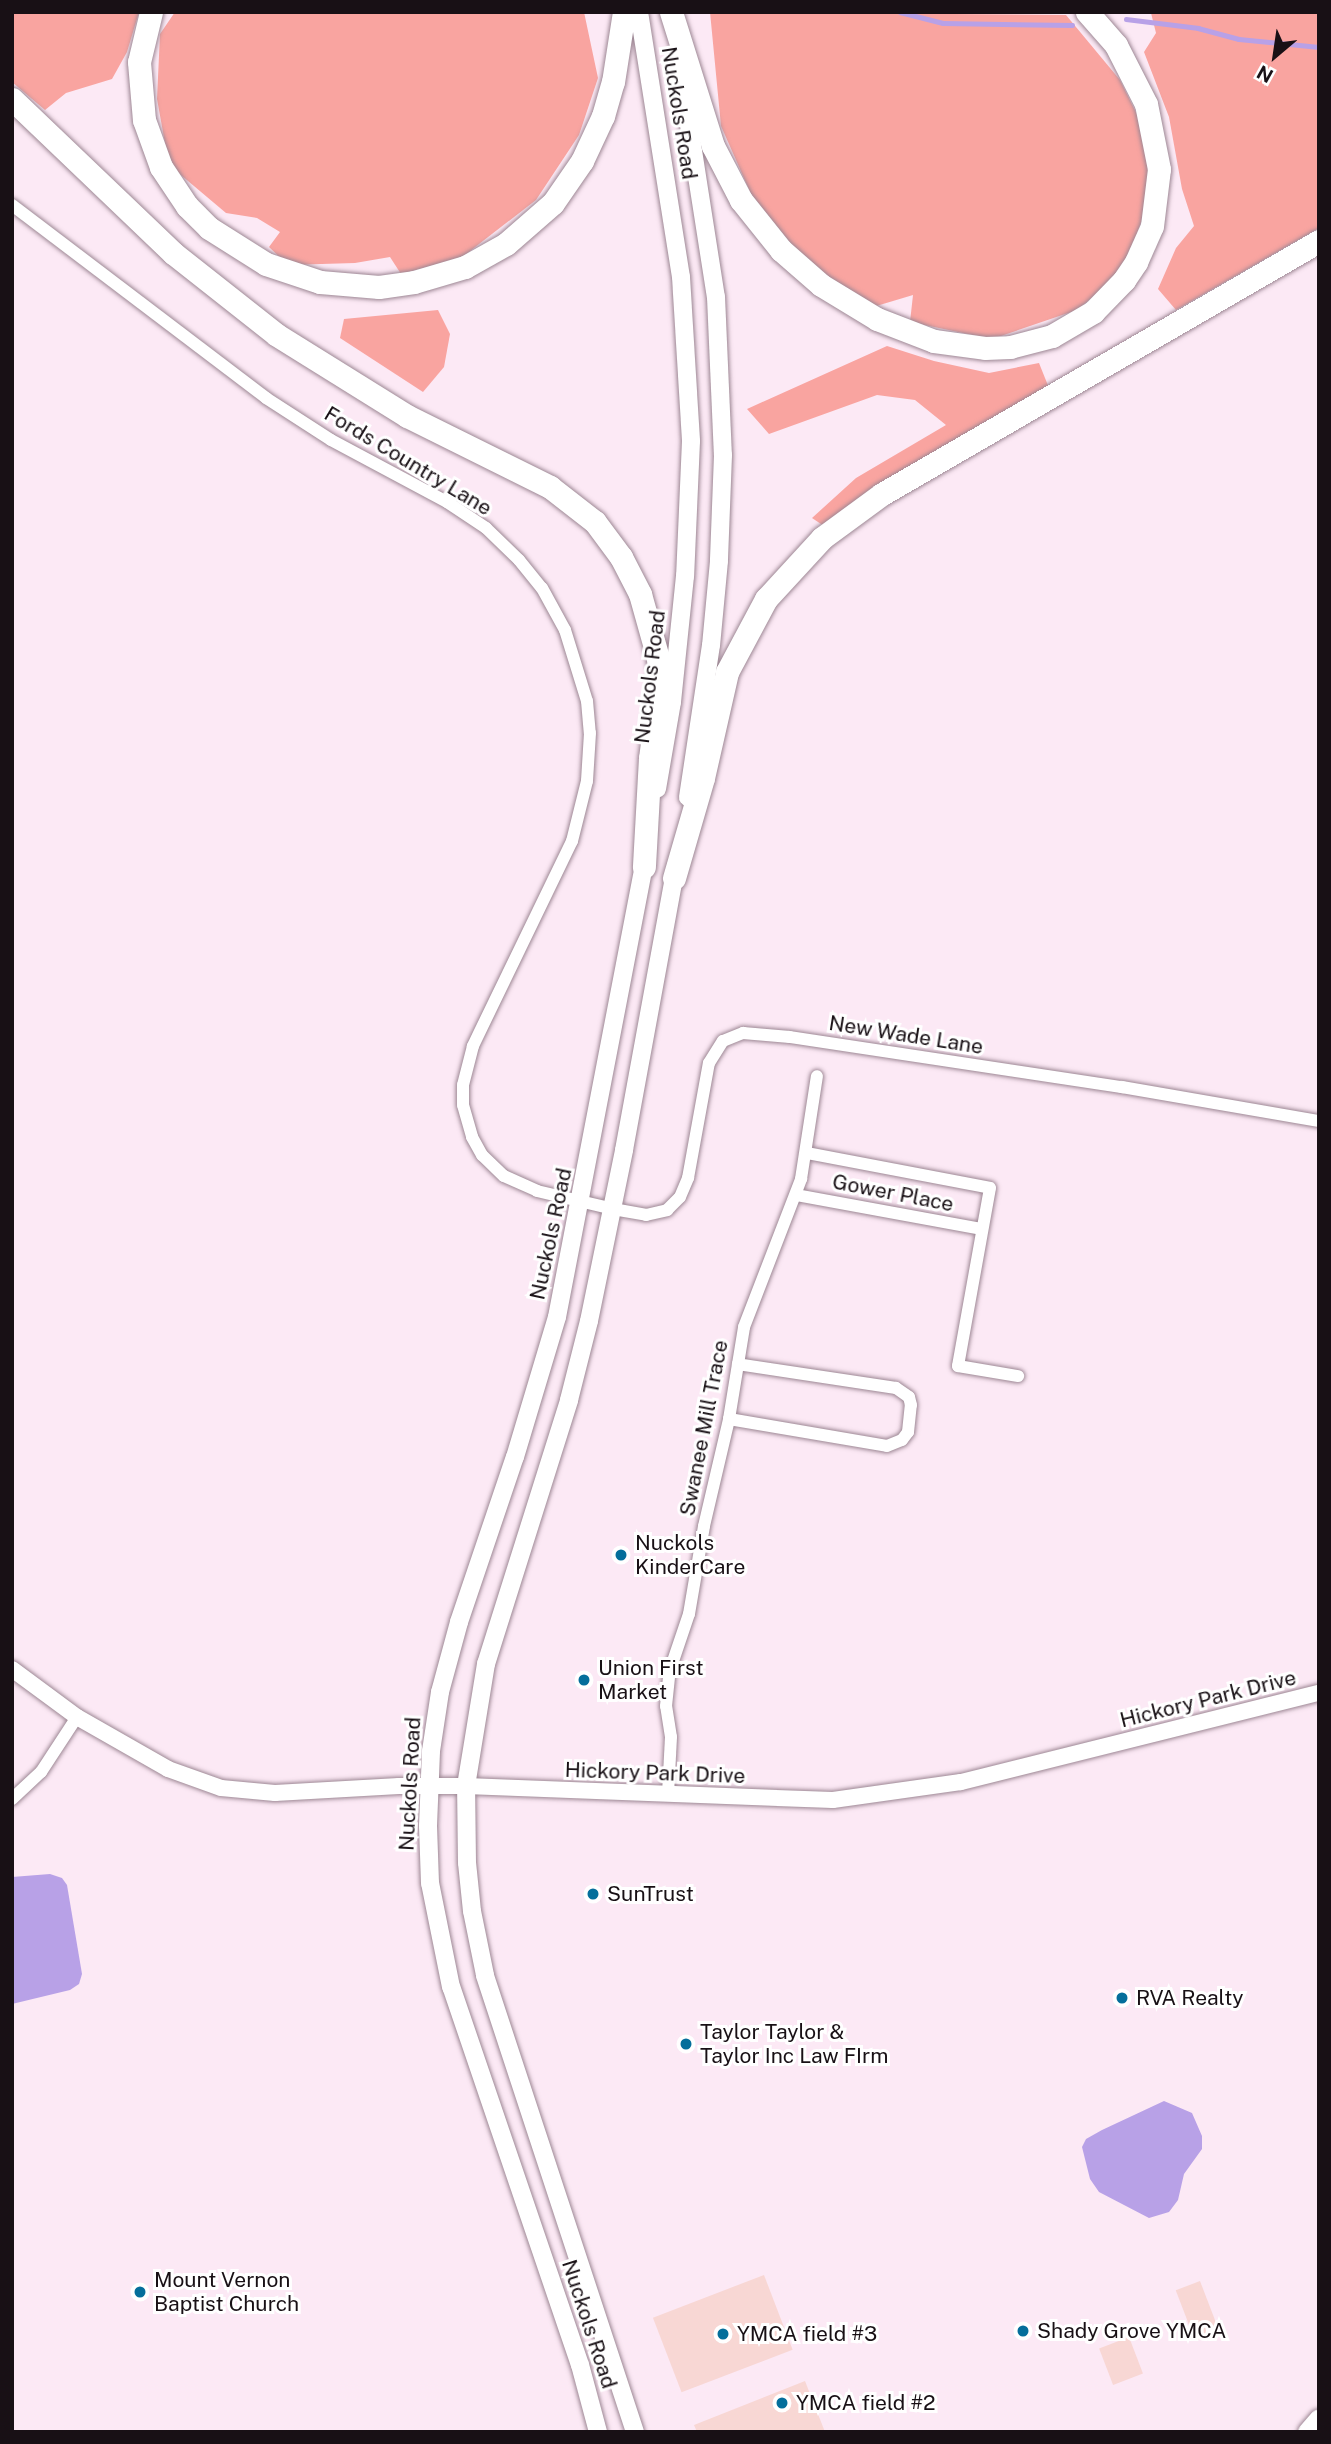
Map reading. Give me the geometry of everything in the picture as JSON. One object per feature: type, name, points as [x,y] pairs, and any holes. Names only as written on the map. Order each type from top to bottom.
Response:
[{"type":"highway","points":[[151,12],[139,62],[144,120],[161,167],[187,206],[209,228],[266,264],[320,282],[379,287],[414,282],[473,263],[506,244],[553,203],[582,162],[603,116],[614,82],[624,12]]},
{"type":"highway","points":[[671,12],[713,146],[741,200],[781,250],[821,285],[877,319],[934,341],[985,348],[1010,347],[1052,336],[1093,312],[1124,280],[1141,253],[1152,226],[1158,198],[1159,170],[1146,104],[1116,45],[1087,12]]},
{"type":"highway","points":[[12,99],[140,224],[223,295],[277,335],[407,416],[550,487],[595,522],[621,557],[640,594],[658,659],[660,684],[650,758],[644,867]]},
{"type":"highway","points":[[674,878],[703,778],[727,672],[766,599],[822,538],[882,494],[1319,241]]},
{"type":"main road","name":"Nuckols Road","points":[[598,2432],[539,2241],[451,1987],[430,1883],[429,1786],[435,1719],[449,1656],[540,1377],[569,1267],[644,867],[677,652],[688,536],[691,441],[681,277],[639,12]]},
{"type":"main road","name":"Nuckols Road","points":[[635,2432],[485,1975],[471,1899],[466,1786],[485,1664],[569,1400],[613,1209],[674,878],[711,645],[719,561],[723,455],[716,297],[671,12]]},
{"type":"main road","points":[[1307,2432],[1319,2418]]},
{"type":"street","name":"Fords Country Lane","points":[[12,205],[266,398],[331,440],[447,502],[486,528],[519,560],[552,604],[572,647],[587,701],[590,733],[587,781],[572,841],[473,1046],[463,1086],[463,1105],[472,1138],[495,1170],[537,1191],[613,1209]]},
{"type":"street","name":"New Wade Lane","points":[[613,1209],[646,1215],[658,1214],[667,1210],[680,1197],[688,1178],[709,1063],[723,1041],[743,1033],[790,1037],[1094,1082],[1319,1121]]},
{"type":"street","name":"Swanee Mill Trace","points":[[668,1794],[671,1737],[666,1706],[667,1685],[689,1614],[704,1526],[752,1302],[796,1195],[807,1153],[817,1076]]},
{"type":"street","points":[[807,1153],[990,1188],[958,1366],[1018,1376]]},
{"type":"street","name":"Gower Place","points":[[796,1195],[982,1229]]},
{"type":"street","points":[[729,1419],[887,1446],[902,1440],[908,1432],[911,1405],[909,1397],[896,1388],[738,1364]]},
{"type":"street","name":"Hickory Park Drive","points":[[12,1669],[77,1717],[169,1769],[221,1788],[275,1793],[466,1786],[833,1800],[961,1782],[1319,1693]]},
{"type":"street","points":[[12,1799],[41,1772],[77,1717]]},
{"type":"shaded area","points":[[12,12],[139,12],[127,52],[112,79],[66,93],[45,110],[12,82]]},
{"type":"shaded area","points":[[175,12],[584,12],[598,78],[579,135],[536,200],[461,258],[401,274],[390,257],[355,263],[288,265],[269,247],[280,232],[257,218],[226,213],[169,165],[157,99],[160,34]]},
{"type":"shaded area","points":[[710,12],[1066,15],[1120,80],[1151,143],[1149,199],[1124,271],[1077,310],[992,339],[910,322],[913,295],[873,307],[805,261],[751,194],[721,126]]},
{"type":"shaded area","points":[[1143,12],[1319,12],[1319,228],[1176,310],[1158,289],[1176,248],[1194,226],[1182,189],[1169,117],[1144,52],[1156,33],[1151,13]]},
{"type":"shaded area","points":[[438,310],[450,334],[444,367],[423,392],[340,338],[344,319]]},
{"type":"shaded area","points":[[887,346],[934,361],[989,373],[1039,363],[1049,388],[824,526],[812,518],[856,478],[946,425],[915,400],[877,395],[769,434],[747,409]]},
{"type":"shaded area","points":[[50,1874],[62,1878],[67,1885],[82,1974],[79,1984],[70,1990],[12,2004],[12,1877]]},
{"type":"shaded area","points":[[1164,2101],[1192,2113],[1202,2136],[1202,2149],[1184,2174],[1178,2200],[1169,2212],[1149,2218],[1099,2192],[1090,2179],[1082,2147],[1086,2139],[1102,2130]]},
{"type":"shaded area","name":"YMCA field #3","points":[[764,2275],[793,2350],[682,2392],[653,2318]]},
{"type":"shaded area","points":[[1200,2281],[1219,2330],[1195,2340],[1176,2290]]},
{"type":"shaded area","points":[[1129,2337],[1143,2373],[1113,2385],[1099,2348]]},
{"type":"shaded area","name":"YMCA field #2","points":[[805,2381],[825,2432],[697,2432],[694,2425]]},
{"type":"waterway","points":[[900,12],[943,23],[1072,25]]},
{"type":"waterway","points":[[1126,19],[1198,28],[1239,39],[1319,47]]},
{"type":"place","name":"Nuckols KinderCare","points":[[621,1555]]},
{"type":"place","name":"Union First Market","points":[[584,1680]]},
{"type":"place","name":"SunTrust","points":[[593,1894]]},
{"type":"place","name":"RVA Realty","points":[[1122,1998]]},
{"type":"place","name":"Taylor Taylor & Taylor Inc Law FIrm","points":[[686,2044]]},
{"type":"place","name":"Mount Vernon Baptist Church","points":[[140,2292]]},
{"type":"place","name":"Shady Grove YMCA","points":[[1023,2331]]},
{"type":"place","name":"YMCA field #3","points":[[723,2334]]},
{"type":"place","name":"YMCA field #2","points":[[782,2403]]}]
